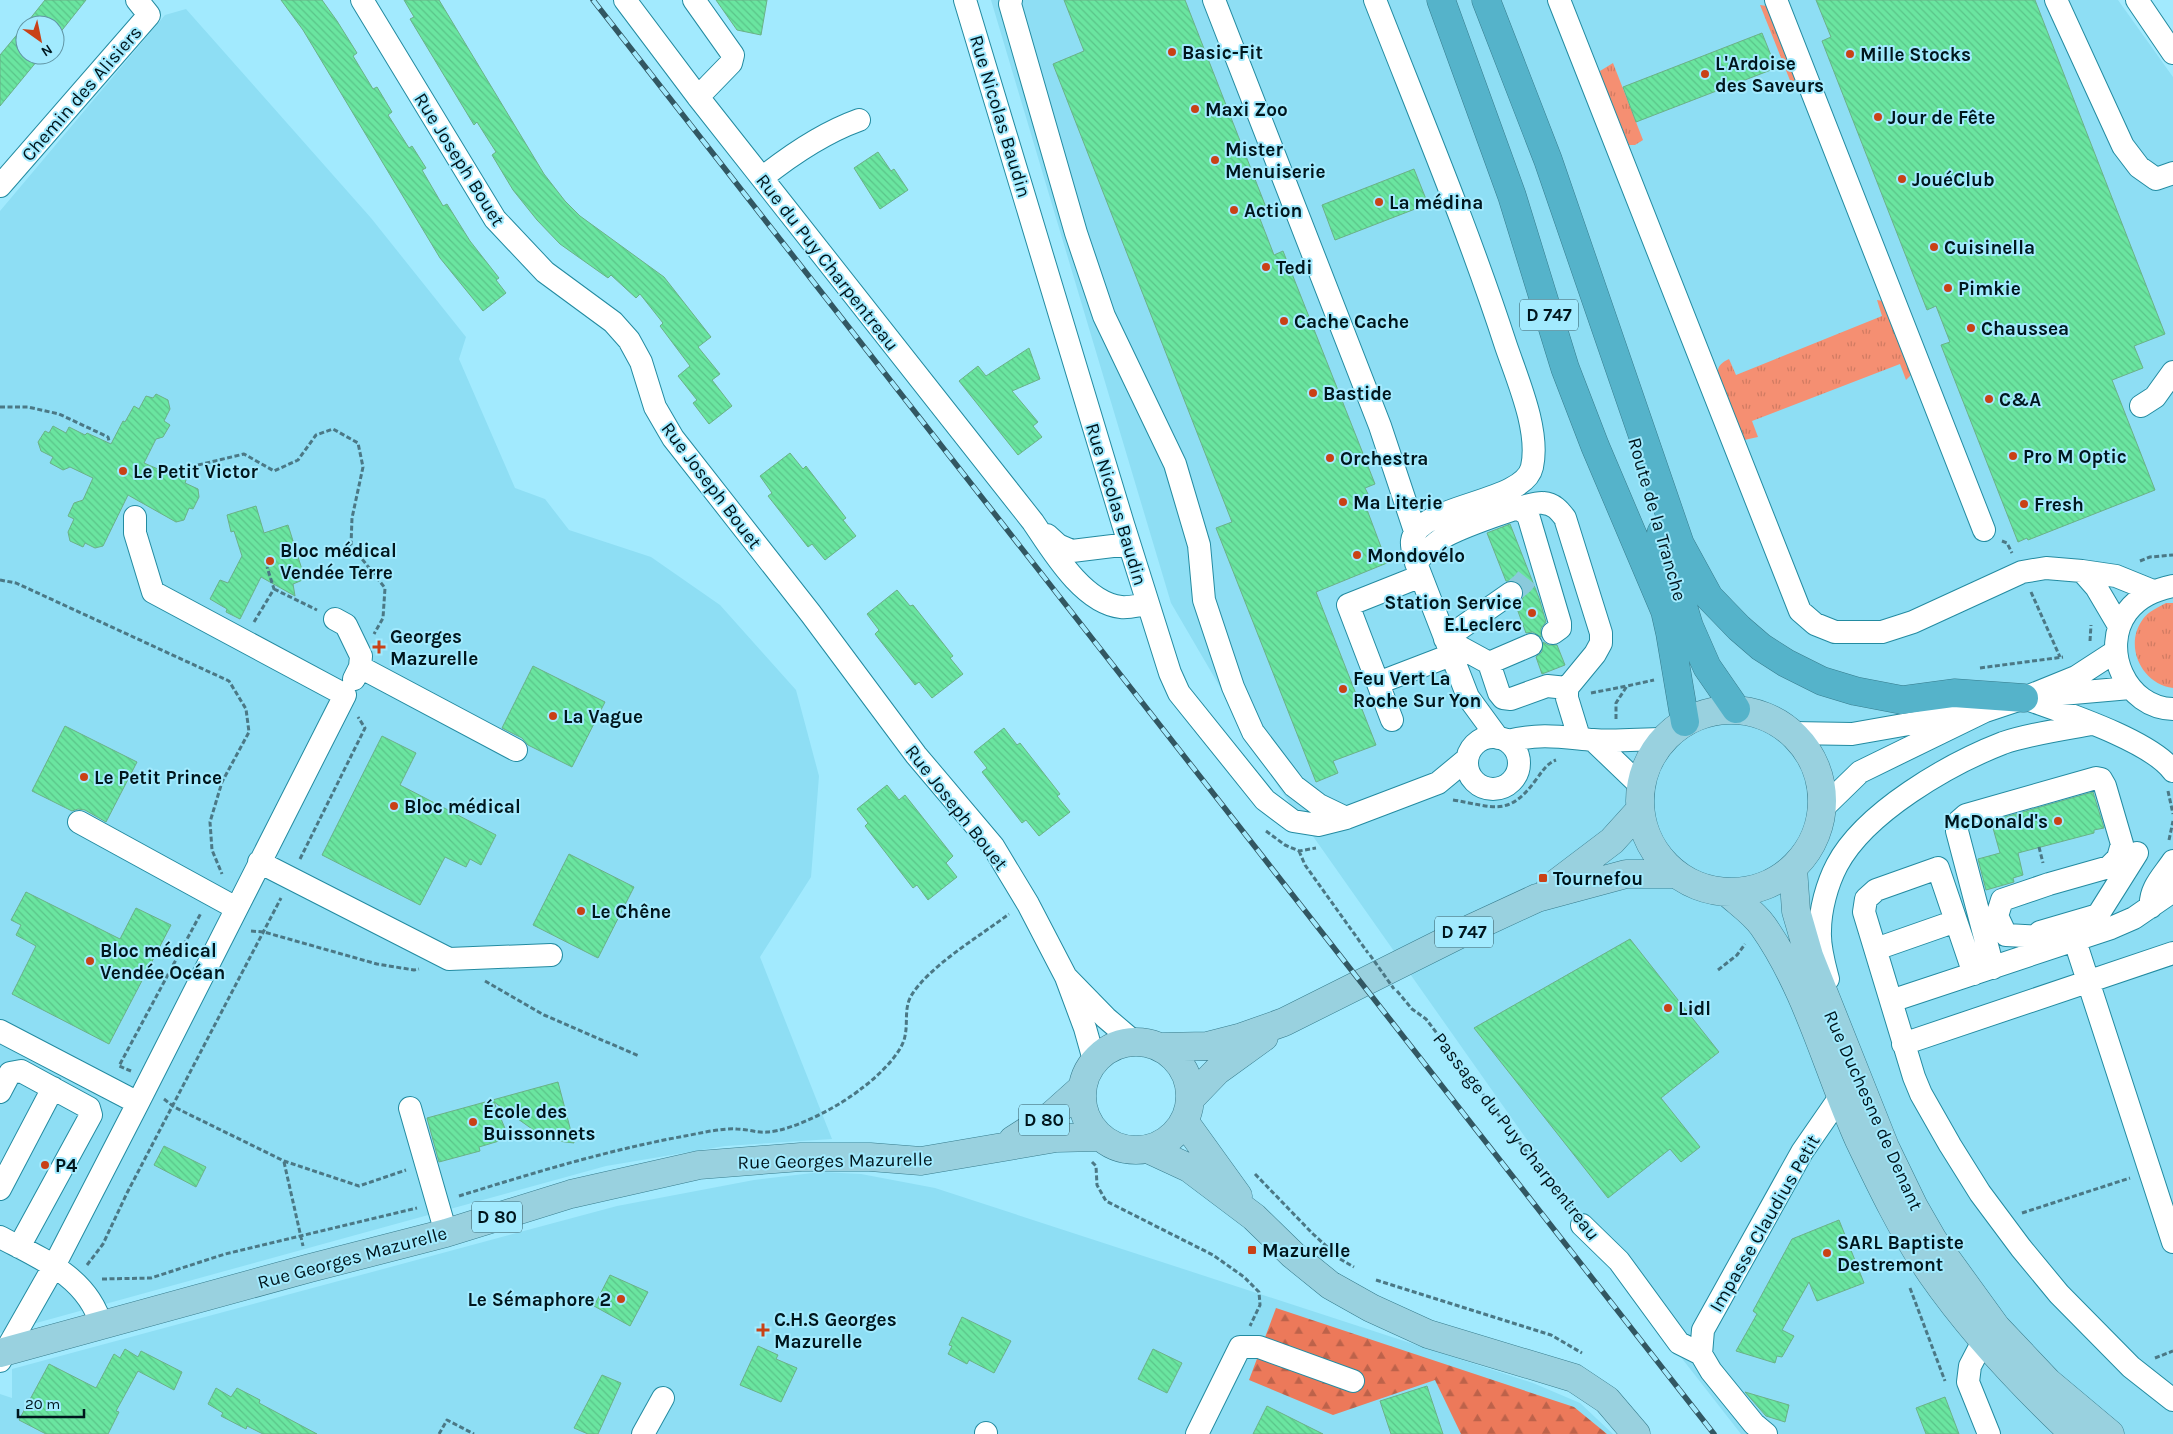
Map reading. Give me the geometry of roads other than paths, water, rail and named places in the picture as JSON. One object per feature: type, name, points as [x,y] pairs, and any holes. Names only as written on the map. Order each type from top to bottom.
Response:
[{"type":"highway","name":"Route de la Tranche","points":[[1441,0],[1512,196],[1566,368],[1595,446],[1664,611],[1685,722]]},
{"type":"highway","name":"D 747","points":[[1486,0],[1548,160],[1602,320]]},
{"type":"highway","name":"Route de la Tranche","points":[[1602,320],[1689,626],[1707,667],[1736,709]]},
{"type":"highway","points":[[1602,320],[1680,544],[1709,597],[1739,628],[1761,647],[1786,663],[1822,681],[1863,693],[1902,700],[1954,693],[2024,698]]},
{"type":"main road","points":[[1736,709],[1766,716],[1792,733],[1810,754],[1820,781],[1822,809],[1818,831],[1793,868],[1774,882],[1751,890],[1727,892],[1700,887],[1675,874],[1658,856],[1646,834],[1640,798],[1649,760],[1664,738],[1685,722],[1709,712],[1736,709]]},
{"type":"main road","name":"D 747","points":[[1536,898],[1612,841],[1640,798]]},
{"type":"main road","name":"Rue Duchesne de Denant","points":[[1793,868],[1796,911],[1809,956],[1886,1147],[1914,1207],[1933,1240],[1996,1327],[2048,1382],[2110,1434]]},
{"type":"main road","name":"D 747","points":[[1160,1047],[1207,1046],[1242,1037],[1284,1022],[1452,937],[1536,898],[1626,874],[1675,874]]},
{"type":"main road","name":"Rue Duchesne de Denant","points":[[1727,892],[1762,925],[1786,966],[1804,1002],[1840,1096],[1888,1198],[1926,1264],[1983,1341],[2049,1411],[2074,1434]]},
{"type":"main road","name":"D 747","points":[[1188,1109],[1217,1072],[1284,1022]]},
{"type":"main road","points":[[1133,1041],[1147,1042],[1160,1047],[1173,1056],[1183,1068],[1189,1082],[1188,1109],[1175,1134],[1163,1144],[1148,1149],[1131,1151],[1114,1146],[1093,1147],[1088,1123],[1082,1107],[1082,1089],[1086,1074],[1094,1060],[1106,1050],[1119,1044],[1133,1041]]},
{"type":"main road","name":"Rue Georges Mazurelle","points":[[1004,1146],[1052,1115],[1082,1089]]},
{"type":"main road","points":[[1188,1109],[1254,1217]]},
{"type":"main road","name":"Rue Georges Mazurelle","points":[[2,1356],[101,1325],[446,1233],[571,1194],[699,1165],[801,1157],[870,1157],[921,1161],[1056,1138],[1093,1147]]},
{"type":"main road","points":[[1148,1149],[1189,1168],[1254,1217],[1293,1255],[1330,1285],[1371,1308],[1428,1334],[1574,1378],[1608,1400],[1636,1434]]},
{"type":"street","name":"Chemin des Alisiers","points":[[0,186],[149,15],[137,0]]},
{"type":"street","name":"Rue Joseph Bouet","points":[[362,0],[495,219],[545,272],[613,322],[629,340],[641,362],[655,407],[673,438],[811,614],[916,755],[993,846],[1028,904],[1066,977],[1085,1028],[1094,1060]]},
{"type":"street","name":"Rue du Puy Charpentreau","points":[[625,0],[698,97],[1032,522],[1069,574],[1094,597],[1120,607],[1148,604]]},
{"type":"street","points":[[694,0],[733,55],[731,63],[698,97]]},
{"type":"street","points":[[1011,0],[1010,4],[1076,233],[1104,316],[1175,464],[1199,545],[1204,600],[1233,687],[1253,732],[1294,786],[1319,805],[1346,818]]},
{"type":"street","points":[[1214,0],[1380,426],[1415,531]]},
{"type":"street","points":[[1375,0],[1480,271],[1516,375],[1533,435],[1532,468],[1521,484],[1434,518],[1415,531],[1411,542],[1419,570],[1468,697],[1503,740],[1517,752],[1520,766],[1513,781],[1506,786],[1490,790],[1475,783],[1470,776],[1468,697]]},
{"type":"street","points":[[1559,0],[1800,611],[1815,624],[1835,632],[1882,632],[1913,622],[2022,572],[2046,568],[2116,576],[2163,588]]},
{"type":"street","points":[[1776,0],[1984,530]]},
{"type":"street","points":[[2056,0],[2123,146],[2139,167],[2156,179],[2173,173]]},
{"type":"street","points":[[2137,0],[2173,53]]},
{"type":"street","name":"Rue Nicolas Baudin","points":[[966,1],[1129,544],[1170,673],[1179,693],[1265,800],[1293,820],[1318,826],[1346,818],[1438,783],[1475,783]]},
{"type":"street","points":[[762,178],[788,157],[835,128],[859,120]]},
{"type":"street","points":[[2141,406],[2155,397],[2173,372]]},
{"type":"street","points":[[1392,720],[1348,604],[1419,570],[1426,552],[1446,536],[1517,507],[1542,503],[1557,507],[1565,518],[1596,612],[1601,633],[1601,643],[1595,654],[1567,688],[1567,698],[1577,737],[1640,798]]},
{"type":"street","points":[[1517,507],[1528,515],[1535,568],[1560,623],[1560,628],[1553,633]]},
{"type":"street","points":[[135,516],[135,533],[153,592],[345,695]]},
{"type":"street","name":"Rue du Puy Charpentreau","points":[[1032,522],[1058,545],[1072,551],[1129,544]]},
{"type":"street","points":[[2082,571],[2120,626]]},
{"type":"street","points":[[2163,588],[2139,600],[2127,612],[2120,626],[2116,651],[2120,671],[2130,688],[2146,702],[2171,712]]},
{"type":"street","points":[[1378,683],[1448,647],[1511,593]]},
{"type":"street","points":[[335,619],[346,625],[360,662],[516,750]]},
{"type":"street","points":[[1448,647],[1488,663],[1531,645]]},
{"type":"street","points":[[1822,809],[1860,772],[1985,711],[2076,677],[2116,651]]},
{"type":"street","points":[[2,1356],[54,1266],[150,1081],[360,662]]},
{"type":"street","points":[[1488,663],[1499,693],[1503,698],[1511,699],[1547,686],[1567,688]]},
{"type":"street","points":[[2024,698],[2130,688]]},
{"type":"street","points":[[2024,698],[2092,724],[2145,748],[2173,771]]},
{"type":"street","points":[[1792,733],[1852,734],[1985,711]]},
{"type":"street","points":[[1846,1051],[1823,961],[1819,932],[1822,907],[1837,865],[1857,836],[1894,804],[1954,765],[2005,743],[2092,724]]},
{"type":"street","points":[[1469,755],[1482,740],[1503,740],[1530,736],[1664,738]]},
{"type":"street","points":[[1520,766],[1577,737]]},
{"type":"street","name":"Rue Nicolas Baudin","points":[[1438,783],[1469,755]]},
{"type":"street","points":[[1984,971],[1957,831],[1958,822],[1966,815],[2096,778],[2101,779],[2105,786],[2122,844],[2118,858],[2109,867],[2002,900],[1997,916],[2006,935],[2063,938],[2075,941]]},
{"type":"street","points":[[79,822],[236,908]]},
{"type":"street","points":[[2027,936],[2098,915],[2137,853]]},
{"type":"street","points":[[2151,907],[2150,898],[2152,890],[2173,861]]},
{"type":"street","points":[[259,862],[449,959],[551,955]]},
{"type":"street","points":[[1984,971],[1956,921],[1938,868],[1876,890],[1866,900],[1864,912],[1904,1044],[1922,1094],[1954,1151],[2000,1220],[2059,1294],[2131,1367],[2173,1400]]},
{"type":"street","points":[[1891,1001],[2111,928],[2151,907],[2173,891]]},
{"type":"street","points":[[1876,949],[1956,921]]},
{"type":"street","points":[[2075,941],[2173,1242]]},
{"type":"street","points":[[1904,1044],[2173,953]]},
{"type":"street","name":"Rue Joseph Bouet","points":[[1066,977],[1106,1018],[1133,1041]]},
{"type":"street","points":[[0,1031],[138,1103]]},
{"type":"street","points":[[0,1092],[10,1073],[21,1071],[89,1108],[91,1115],[10,1242],[54,1266],[78,1275],[97,1311],[101,1325]]},
{"type":"street","points":[[0,1189],[53,1088]]},
{"type":"street","name":"Impasse Claudius Petit","points":[[1701,1354],[1703,1330],[1802,1152],[1840,1096]]},
{"type":"street","points":[[410,1108],[446,1233]]},
{"type":"street","name":"Passage du Puy Charpentreau","points":[[1582,1225],[1619,1262],[1679,1343],[1701,1354]]},
{"type":"street","points":[[1983,1341],[1970,1366],[1968,1382],[1989,1434]]},
{"type":"street","points":[[1197,1434],[1240,1347],[1259,1347],[1353,1381]]},
{"type":"street","points":[[1701,1354],[1710,1370],[1747,1416],[1766,1434]]},
{"type":"street","points":[[643,1434],[663,1398]]},
{"type":"tunnel","points":[[1511,593],[1530,574]]},
{"type":"railway","points":[[593,0],[1714,1434]]},
{"type":"place","name":"Basic-Fit","points":[[1172,52]]},
{"type":"place","name":"Mille Stocks","points":[[1850,54]]},
{"type":"place","name":"L'Ardoise des Saveurs","points":[[1705,74]]},
{"type":"place","name":"Maxi Zoo","points":[[1195,109]]},
{"type":"place","name":"Jour de Fête","points":[[1878,117]]},
{"type":"place","name":"Mister Menuiserie","points":[[1215,160]]},
{"type":"place","name":"JouéClub","points":[[1902,179]]},
{"type":"place","name":"La médina","points":[[1379,202]]},
{"type":"place","name":"Action","points":[[1234,210]]},
{"type":"place","name":"Cuisinella","points":[[1934,247]]},
{"type":"place","name":"Tedi","points":[[1266,267]]},
{"type":"place","name":"Pimkie","points":[[1948,288]]},
{"type":"place","name":"Cache Cache","points":[[1284,321]]},
{"type":"place","name":"Chaussea","points":[[1971,328]]},
{"type":"place","name":"Bastide","points":[[1313,393]]},
{"type":"place","name":"C&A","points":[[1989,399]]},
{"type":"place","name":"Pro M Optic","points":[[2013,456]]},
{"type":"place","name":"Orchestra","points":[[1330,458]]},
{"type":"place","name":"Le Petit Victor","points":[[123,471]]},
{"type":"place","name":"Ma Literie","points":[[1343,502]]},
{"type":"place","name":"Fresh","points":[[2024,504]]},
{"type":"place","name":"Mondovélo","points":[[1357,555]]},
{"type":"place","name":"Bloc médical Vendée Terre","points":[[270,561]]},
{"type":"place","name":"Station Service E.Leclerc","points":[[1532,613]]},
{"type":"place","name":"Georges Mazurelle","points":[[379,647]]},
{"type":"place","name":"Feu Vert La Roche Sur Yon","points":[[1343,689]]},
{"type":"place","name":"La Vague","points":[[553,716]]},
{"type":"place","name":"Le Petit Prince","points":[[84,777]]},
{"type":"place","name":"Bloc médical","points":[[394,806]]},
{"type":"place","name":"McDonald's","points":[[2058,821]]},
{"type":"place","name":"Tournefou","points":[[1543,878]]},
{"type":"place","name":"Le Chêne","points":[[581,911]]},
{"type":"place","name":"Bloc médical Vendée Océan","points":[[90,961]]},
{"type":"place","name":"Lidl","points":[[1668,1008]]},
{"type":"place","name":"École des Buissonnets","points":[[473,1122]]},
{"type":"place","name":"P4","points":[[45,1165]]},
{"type":"place","name":"Mazurelle","points":[[1252,1250]]},
{"type":"place","name":"SARL Baptiste Destremont","points":[[1827,1253]]},
{"type":"place","name":"Le Sémaphore 2","points":[[621,1299]]},
{"type":"place","name":"C.H.S Georges Mazurelle","points":[[763,1330]]}]
